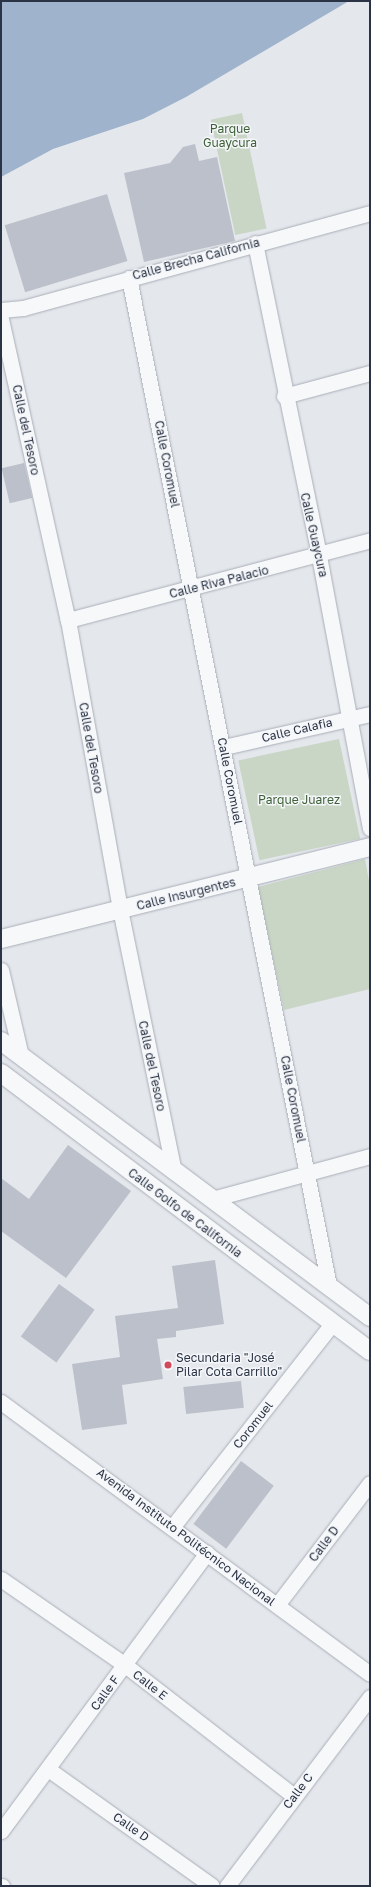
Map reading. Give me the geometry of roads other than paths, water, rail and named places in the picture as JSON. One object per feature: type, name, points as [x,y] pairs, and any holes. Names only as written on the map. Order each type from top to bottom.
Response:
[{"type":"street","name":"Calle Brecha California","points":[[1,320],[23,308],[255,243],[370,213]]},
{"type":"street","name":"Calle Guaycura","points":[[255,243],[284,396],[319,556],[351,718],[370,828]]},
{"type":"street","name":"Calle Coromuel","points":[[129,278],[224,747],[329,1285]]},
{"type":"street","name":"Calle del Tesoro","points":[[1,320],[68,620],[120,909],[174,1172]]},
{"type":"street","points":[[284,396],[370,373]]},
{"type":"street","name":"Calle Riva Palacio","points":[[68,620],[192,590],[319,556],[370,540]]},
{"type":"street","name":"Calle Calafia","points":[[224,747],[370,714]]},
{"type":"street","name":"Calle Insurgentes","points":[[1,939],[370,847]]},
{"type":"street","points":[[1,970],[21,1056]]},
{"type":"street","points":[[1,1041],[174,1172],[329,1285],[370,1317]]},
{"type":"street","name":"Calle Golfo de California","points":[[1,1073],[158,1193],[370,1351]]},
{"type":"street","points":[[212,1199],[308,1175],[370,1156]]},
{"type":"street","points":[[158,1193],[174,1172]]},
{"type":"street","points":[[329,1285],[333,1323]]},
{"type":"street","name":"Coromuel","points":[[173,1526],[333,1323]]},
{"type":"street","name":"Avenida Instituto Politécnico Nacional","points":[[1,1402],[173,1526],[370,1674]]},
{"type":"street","name":"Calle D","points":[[277,1605],[370,1483]]},
{"type":"street","name":"Calle F","points":[[1,1831],[207,1553]]},
{"type":"street","name":"Calle E","points":[[1,1579],[125,1665],[294,1796]]},
{"type":"street","name":"Calle C","points":[[227,1886],[370,1697]]},
{"type":"street","name":"Calle D","points":[[48,1769],[212,1886]]},
{"type":"water","points":[[1,1],[349,1],[186,97],[143,119],[53,149],[1,177]]},
{"type":"place","name":"Secundaria \"José Pilar Cota Carrillo\"","points":[[168,1365]]},
{"type":"park label","name":"Parque Guaycura","points":[[230,136]]},
{"type":"park label","name":"Parque Juarez","points":[[299,800]]}]
